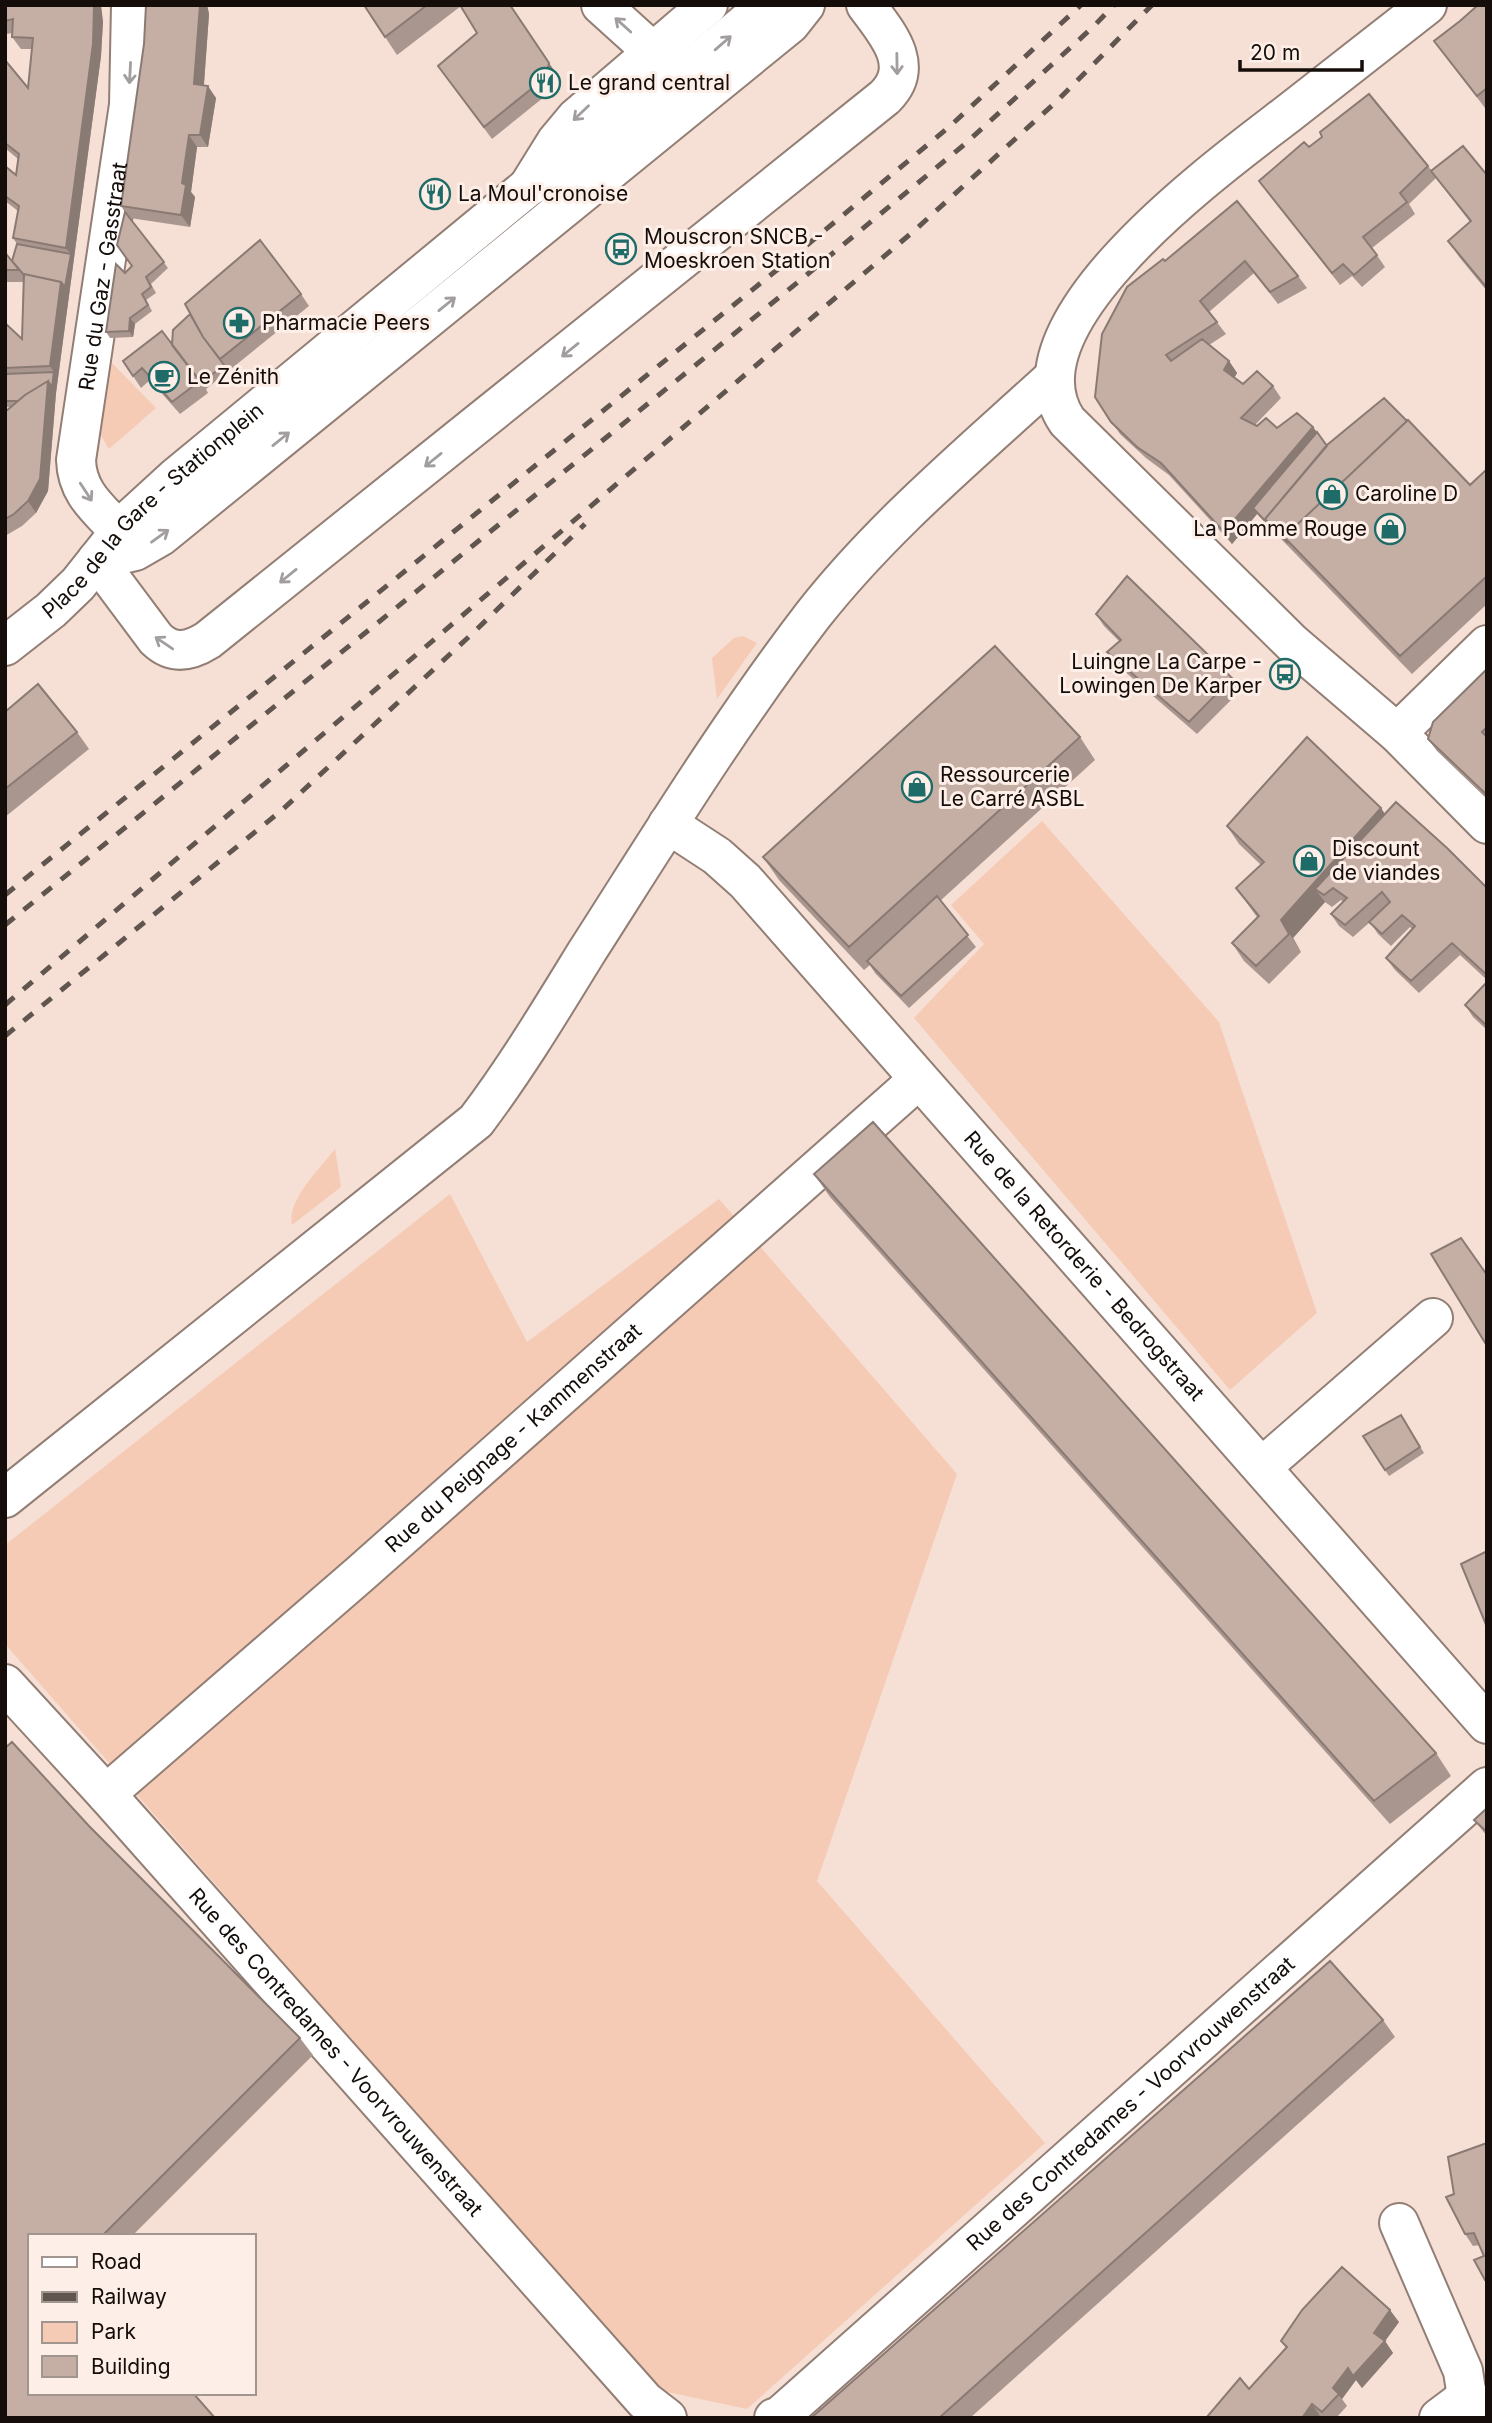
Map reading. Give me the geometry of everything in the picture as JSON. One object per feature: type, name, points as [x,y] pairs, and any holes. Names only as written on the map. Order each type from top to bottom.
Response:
[{"type":"street","name":"Rue du Gaz - Gasstraat","points":[[131,5],[129,105],[76,460],[77,476],[143,623],[164,646],[188,651],[208,640],[885,97],[896,80],[898,54],[892,40],[866,5]]},
{"type":"street","points":[[601,5],[652,52],[687,92]]},
{"type":"street","name":"Place de la Gare - Stationplein","points":[[528,187],[565,129],[586,108],[708,5]]},
{"type":"street","name":"Place de la Gare - Stationplein","points":[[5,646],[67,595],[137,511],[175,478],[528,187],[587,156],[687,92],[767,5]]},
{"type":"street","points":[[108,546],[135,551],[161,536],[687,92],[790,24],[805,5]]},
{"type":"street","points":[[1427,5],[1219,167],[1132,244],[1098,285],[1073,322],[1054,377],[1058,408],[1067,421],[1292,643],[1397,733],[1487,824]]},
{"type":"street","points":[[5,1499],[476,1121],[527,1048],[668,824],[758,689],[840,583],[907,511],[1054,377]]},
{"type":"street","points":[[1397,733],[1487,645]]},
{"type":"street","name":"Rue de la Retorderie - Bedrogstraat","points":[[668,824],[731,866],[1487,1724]]},
{"type":"street","name":"Rue du Peignage - Kammenstraat","points":[[106,1794],[360,1574],[918,1080]]},
{"type":"street","points":[[1262,1467],[1433,1318]]},
{"type":"street","name":"Rue des Contredames - Voorvrouwenstraat","points":[[5,1685],[106,1794],[645,2401],[667,2418]]},
{"type":"street","name":"Rue des Contredames - Voorvrouwenstraat","points":[[774,2418],[780,2416],[1487,1787]]},
{"type":"street","points":[[1399,2222],[1463,2371],[1464,2409]]},
{"type":"green space","points":[[111,362],[156,408],[109,449],[99,432]]},
{"type":"green space","points":[[743,636],[757,643],[717,699],[712,658],[734,638]]},
{"type":"green space","points":[[1042,821],[1219,1022],[1317,1313],[1230,1390],[914,1018],[984,944],[951,905]]},
{"type":"green space","points":[[335,1149],[341,1187],[292,1225],[294,1206],[299,1195]]},
{"type":"green space","points":[[450,1194],[527,1342],[719,1199],[957,1474],[817,1881],[1045,2143],[747,2409],[658,2390],[5,1644],[5,1545]]},
{"type":"building","points":[[5,5],[94,5],[93,44],[66,248],[13,238],[19,206],[5,196],[5,166],[16,175],[19,154],[5,143],[5,60],[28,88],[33,38],[12,37],[13,19],[5,21]]},
{"type":"building","points":[[146,5],[200,5],[194,84],[208,86],[200,135],[189,135],[182,183],[186,185],[181,215],[121,206],[144,44]]},
{"type":"building","points":[[364,5],[427,5],[385,37]]},
{"type":"building","points":[[460,5],[510,5],[549,63],[546,77],[484,127],[438,66],[477,33]]},
{"type":"building","points":[[1478,5],[1487,5],[1487,88],[1477,96],[1434,41]]},
{"type":"building","points":[[1369,94],[1428,166],[1400,193],[1407,202],[1363,237],[1377,255],[1354,275],[1343,264],[1332,273],[1259,181],[1304,142],[1309,147],[1322,137],[1320,132]]},
{"type":"building","points":[[1463,146],[1487,175],[1487,288],[1448,241],[1471,221],[1431,171]]},
{"type":"building","points":[[1237,201],[1298,276],[1270,292],[1245,261],[1200,301],[1217,322],[1166,355],[1171,361],[1202,339],[1229,361],[1224,370],[1243,384],[1257,371],[1273,386],[1241,418],[1257,426],[1266,418],[1277,428],[1297,413],[1313,427],[1224,532],[1161,463],[1137,447],[1111,422],[1095,397],[1102,334],[1127,287],[1163,259],[1165,261]]},
{"type":"building","points":[[125,212],[164,262],[146,277],[151,287],[142,294],[148,305],[130,318],[129,331],[106,332],[116,264],[125,273],[132,266],[117,245]]},
{"type":"building","points":[[260,240],[301,294],[220,359],[203,337],[185,304]]},
{"type":"building","points":[[17,244],[71,254],[65,287],[61,282],[24,275],[12,261]]},
{"type":"building","points":[[7,255],[19,270],[5,270]]},
{"type":"building","points":[[24,274],[61,282],[50,366],[5,368],[5,323],[22,339]]},
{"type":"building","points":[[190,314],[224,365],[201,383],[172,345],[173,330]]},
{"type":"building","name":"Le Zénith","points":[[162,331],[200,381],[172,402],[142,368],[133,376],[123,361]]},
{"type":"building","points":[[54,372],[52,387],[48,381],[18,401],[5,401],[5,374]]},
{"type":"building","points":[[48,381],[40,479],[28,501],[5,519],[5,412]]},
{"type":"building","points":[[1384,398],[1407,421],[1284,537],[1288,543],[1265,519],[1327,445]]},
{"type":"building","points":[[1408,420],[1470,485],[1487,469],[1487,576],[1400,656],[1284,537]]},
{"type":"building","points":[[1317,432],[1327,446],[1265,519],[1269,525],[1253,508]]},
{"type":"building","points":[[1127,576],[1232,678],[1189,722],[1107,652],[1121,640],[1096,614]]},
{"type":"building","points":[[995,646],[1080,737],[849,947],[763,857]]},
{"type":"building","points":[[1487,669],[1487,727],[1482,732],[1487,737],[1487,795],[1428,739],[1433,722]]},
{"type":"building","points":[[38,684],[77,732],[5,789],[5,712]]},
{"type":"building","name":"Discount de viandes","points":[[1307,737],[1381,808],[1281,920],[1289,934],[1256,966],[1232,943],[1259,916],[1236,888],[1264,862],[1227,826]]},
{"type":"building","points":[[1396,802],[1487,888],[1487,975],[1452,943],[1411,981],[1386,958],[1415,926],[1402,915],[1382,934],[1369,922],[1390,902],[1382,892],[1345,925],[1331,914],[1347,898],[1333,888],[1324,895],[1315,889]]},
{"type":"building","points":[[937,896],[968,935],[901,996],[867,961]]},
{"type":"building","points":[[1487,982],[1487,1026],[1465,1005]]},
{"type":"building","points":[[873,1122],[1436,1753],[1374,1801],[814,1174]]},
{"type":"building","points":[[1461,1238],[1487,1275],[1487,1346],[1431,1254]]},
{"type":"building","points":[[1401,1415],[1420,1447],[1385,1470],[1363,1436]]},
{"type":"building","points":[[1487,1551],[1487,1627],[1461,1564]]},
{"type":"building","points":[[12,1742],[89,1826],[300,2038],[104,2234],[28,2234],[28,2395],[195,2395],[215,2418],[5,2418],[5,1748]]},
{"type":"building","points":[[1487,1808],[1487,1832],[1474,1820]]},
{"type":"building","points":[[1330,1961],[1383,2020],[939,2418],[811,2418]]},
{"type":"building","points":[[1487,2143],[1485,2280],[1474,2260],[1484,2256],[1474,2233],[1465,2234],[1446,2197],[1454,2194],[1448,2157]]},
{"type":"building","points":[[1342,2267],[1390,2310],[1374,2333],[1385,2341],[1353,2376],[1348,2368],[1333,2388],[1339,2394],[1322,2412],[1312,2404],[1302,2418],[1206,2418],[1240,2378],[1249,2389],[1287,2347],[1281,2341],[1302,2310]]},
{"type":"railway","points":[[5,895],[783,265],[949,127],[1081,5]]},
{"type":"railway","points":[[5,925],[965,144],[1114,5]]},
{"type":"railway","points":[[5,1005],[915,230],[1057,101],[1152,5]]},
{"type":"railway","points":[[5,1036],[282,810],[474,632],[585,524]]},
{"type":"place","name":"Le grand central","points":[[545,83]]},
{"type":"place","name":"La Moul'cronoise","points":[[435,194]]},
{"type":"place","name":"Mouscron SNCB - Moeskroen Station","points":[[621,249]]},
{"type":"place","name":"Pharmacie Peers","points":[[239,323]]},
{"type":"place","name":"Le Zénith","points":[[164,377]]},
{"type":"place","name":"Caroline D","points":[[1332,494]]},
{"type":"place","name":"La Pomme Rouge","points":[[1390,529]]},
{"type":"place","name":"Luingne La Carpe - Lowingen De Karper","points":[[1285,674]]},
{"type":"place","name":"Ressourcerie Le Carré ASBL","points":[[917,787]]},
{"type":"place","name":"Discount de viandes","points":[[1309,861]]}]
